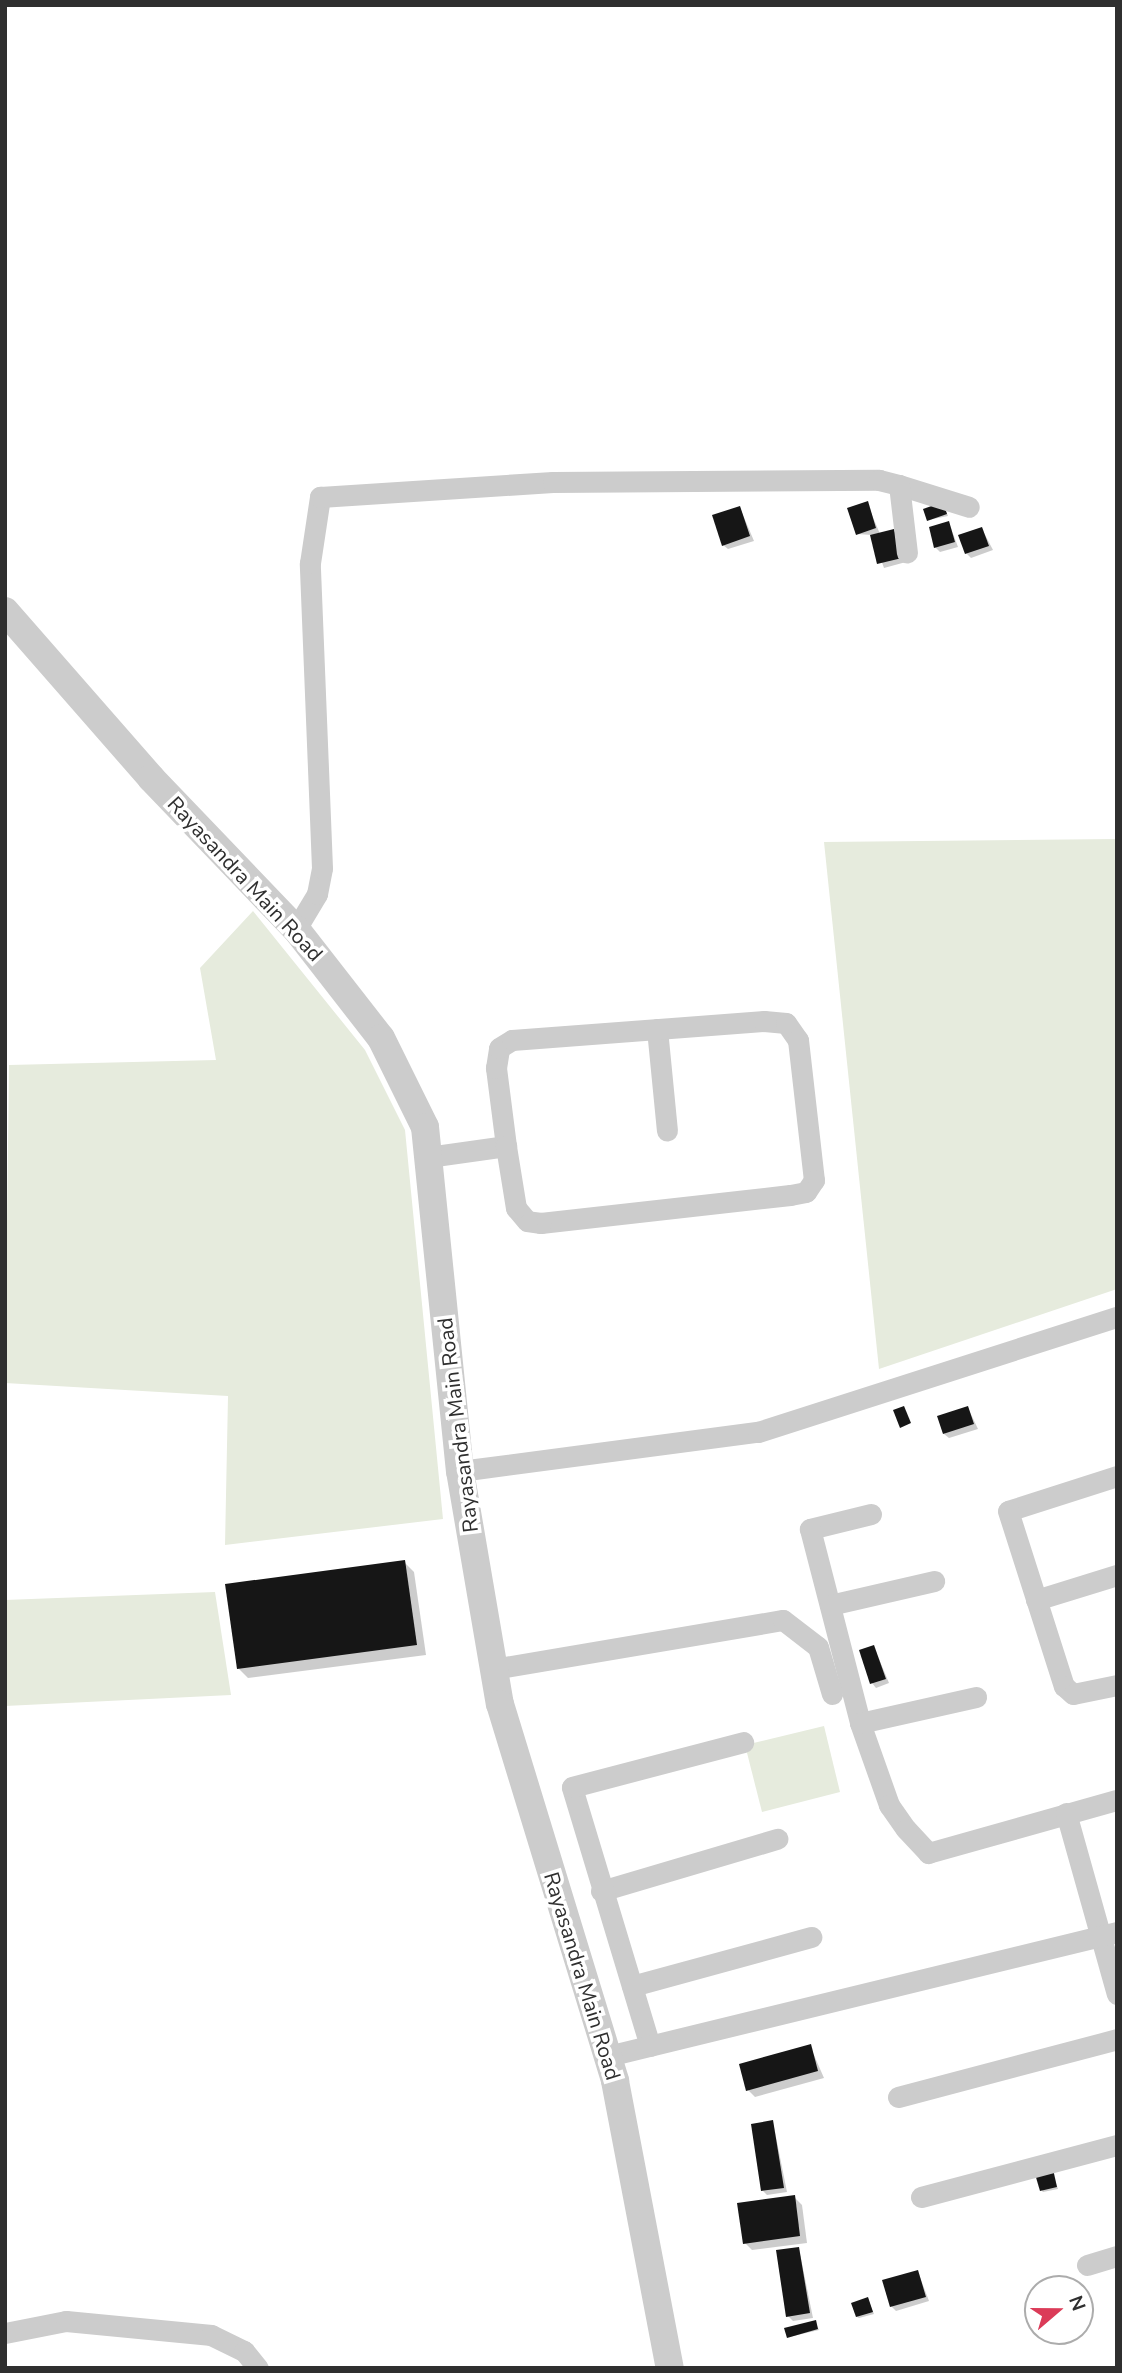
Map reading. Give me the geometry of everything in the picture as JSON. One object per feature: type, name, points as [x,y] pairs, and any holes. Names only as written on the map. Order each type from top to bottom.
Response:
[{"type":"street","points":[[296,929],[317,894],[322,868],[310,563],[320,497],[553,482],[854,479],[898,485],[969,507]]},
{"type":"street","points":[[898,485],[907,553]]},
{"type":"street","name":"Rayasandra Main Road","points":[[5,611],[151,778],[296,929],[406,1080],[425,1127],[460,1471],[493,1669],[524,1792],[608,2056],[670,2368]]},
{"type":"street","points":[[786,1023],[798,1040],[814,1180],[806,1192],[527,1221],[516,1208],[506,1146],[499,1048],[513,1040],[786,1023]]},
{"type":"street","points":[[657,1029],[667,1131]]},
{"type":"street","points":[[428,1157],[506,1146]]},
{"type":"street","points":[[460,1471],[758,1432],[1117,1317]]},
{"type":"street","points":[[1117,1476],[1008,1511],[1064,1686],[1073,1694],[1117,1685]]},
{"type":"street","points":[[870,1514],[810,1528],[860,1723],[889,1804],[928,1853],[1117,1800]]},
{"type":"street","points":[[1036,1600],[1117,1575]]},
{"type":"street","points":[[830,1605],[934,1581]]},
{"type":"street","points":[[493,1669],[783,1620],[818,1647],[832,1694]]},
{"type":"street","points":[[860,1723],[976,1698]]},
{"type":"street","points":[[650,2046],[601,1891],[572,1787],[743,1742]]},
{"type":"street","points":[[1066,1813],[1109,1935],[1117,1994]]},
{"type":"street","points":[[601,1891],[777,1839]]},
{"type":"street","points":[[608,2056],[1109,1935]]},
{"type":"street","points":[[632,1986],[811,1937]]},
{"type":"street","points":[[898,2097],[1117,2039]]},
{"type":"street","points":[[921,2197],[1117,2145]]},
{"type":"street","points":[[1087,2265],[1117,2256]]},
{"type":"street","points":[[5,2333],[66,2321],[211,2335],[244,2351],[258,2368]]},
{"type":"shaded area","points":[[1117,839],[1117,1289],[879,1369],[824,842]]},
{"type":"shaded area","points":[[253,911],[365,1050],[405,1130],[443,1519],[225,1545],[228,1396],[5,1383],[9,1065],[216,1060],[200,968]]},
{"type":"shaded area","points":[[215,1592],[231,1695],[5,1706],[5,1600]]},
{"type":"shaded area","points":[[824,1726],[840,1792],[762,1812],[745,1745]]},
{"type":"building","points":[[868,501],[876,528],[856,535],[847,508]]},
{"type":"building","points":[[943,502],[947,514],[927,521],[923,509]]},
{"type":"building","points":[[740,506],[750,536],[722,546],[712,515]]},
{"type":"building","points":[[949,521],[955,542],[934,548],[929,527]]},
{"type":"building","points":[[982,527],[989,546],[965,554],[958,535]]},
{"type":"building","points":[[894,529],[902,558],[877,564],[870,535]]},
{"type":"building","points":[[904,1406],[911,1423],[900,1428],[893,1410]]},
{"type":"building","points":[[968,1406],[974,1424],[943,1434],[937,1416]]},
{"type":"building","points":[[405,1560],[417,1645],[237,1669],[225,1584]]},
{"type":"building","points":[[874,1645],[886,1679],[870,1684],[859,1650]]},
{"type":"building","points":[[811,2044],[818,2071],[746,2091],[739,2064]]},
{"type":"building","points":[[773,2120],[784,2188],[761,2191],[751,2124]]},
{"type":"building","points":[[1053,2169],[1057,2187],[1040,2191],[1035,2174]]},
{"type":"building","points":[[795,2195],[800,2236],[743,2244],[737,2203]]},
{"type":"building","points":[[799,2247],[810,2313],[786,2317],[776,2250]]},
{"type":"building","points":[[918,2270],[926,2297],[890,2307],[882,2280]]},
{"type":"building","points":[[868,2297],[873,2312],[856,2317],[851,2303]]},
{"type":"building","points":[[816,2320],[818,2329],[787,2338],[784,2328]]}]
